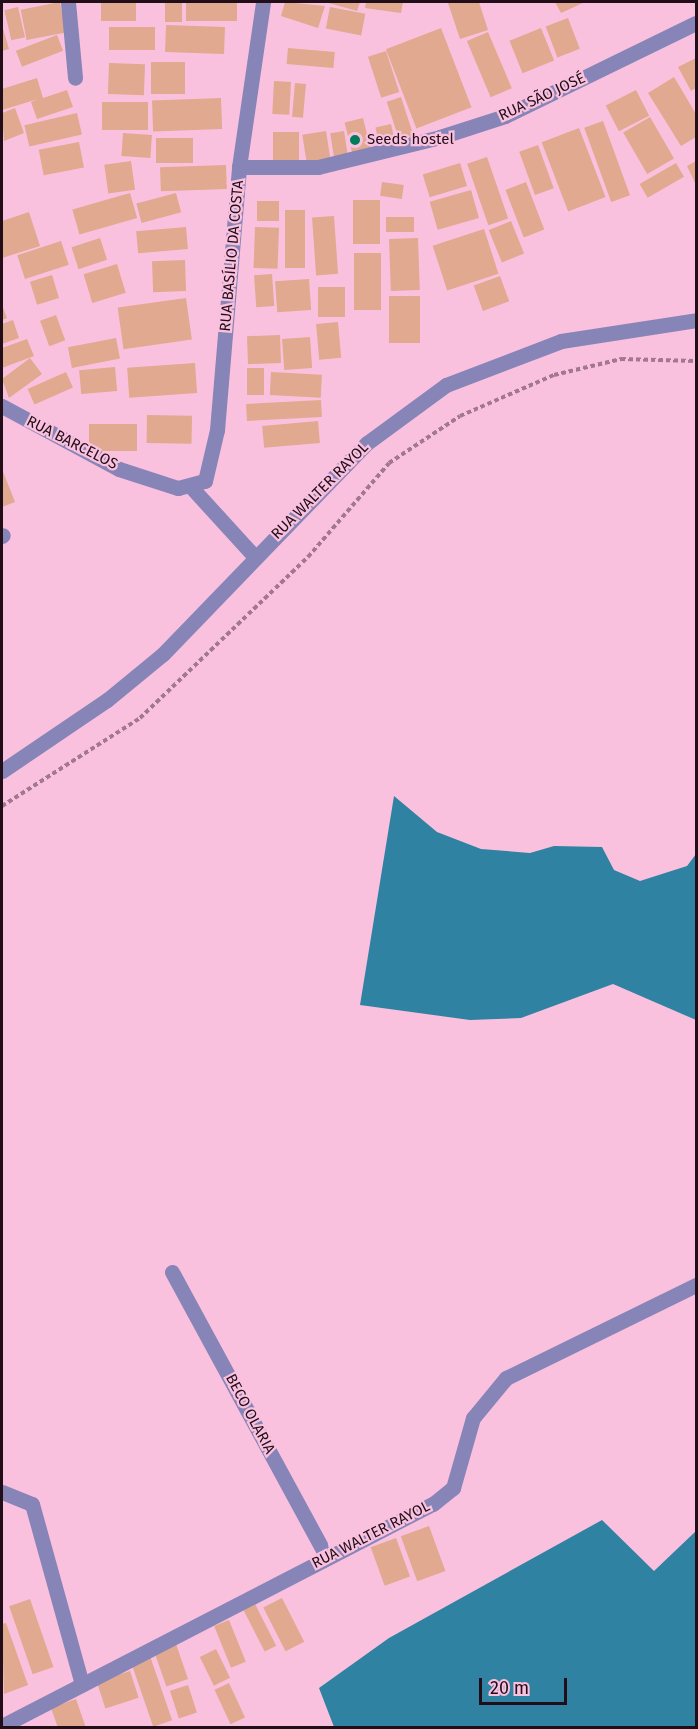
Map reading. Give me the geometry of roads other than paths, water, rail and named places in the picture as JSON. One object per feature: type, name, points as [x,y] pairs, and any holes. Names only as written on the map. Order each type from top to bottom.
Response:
[{"type":"street","points":[[68,2],[75,78]]},
{"type":"street","name":"RUA BASÍLIO DA COSTA","points":[[185,488],[205,480],[217,430],[239,167],[263,2]]},
{"type":"street","name":"RUA SÃO JOSÉ","points":[[239,167],[318,167],[440,137],[505,116],[696,23]]},
{"type":"street","name":"RUA WALTER RAYOL","points":[[2,771],[107,700],[163,654],[367,443],[446,385],[561,341],[696,320]]},
{"type":"street","name":"RUA BARCELOS","points":[[2,406],[84,453],[185,488]]},
{"type":"street","points":[[185,488],[255,557]]},
{"type":"street","name":"BECO OLARIA","points":[[172,1272],[327,1557]]},
{"type":"street","name":"RUA WALTER RAYOL","points":[[2,1726],[433,1504],[453,1488],[473,1418],[506,1378],[696,1285]]},
{"type":"street","points":[[2,1492],[32,1504],[82,1684]]},
{"type":"water","points":[[394,796],[437,832],[481,849],[530,853],[554,846],[602,847],[614,870],[640,881],[687,866],[696,854],[696,1020],[613,984],[521,1018],[470,1020],[360,1005]]},
{"type":"water","points":[[602,1520],[654,1571],[696,1531],[696,1727],[334,1727],[319,1688],[389,1638]]},
{"type":"place","name":"Seeds hostel","points":[[355,140]]}]
